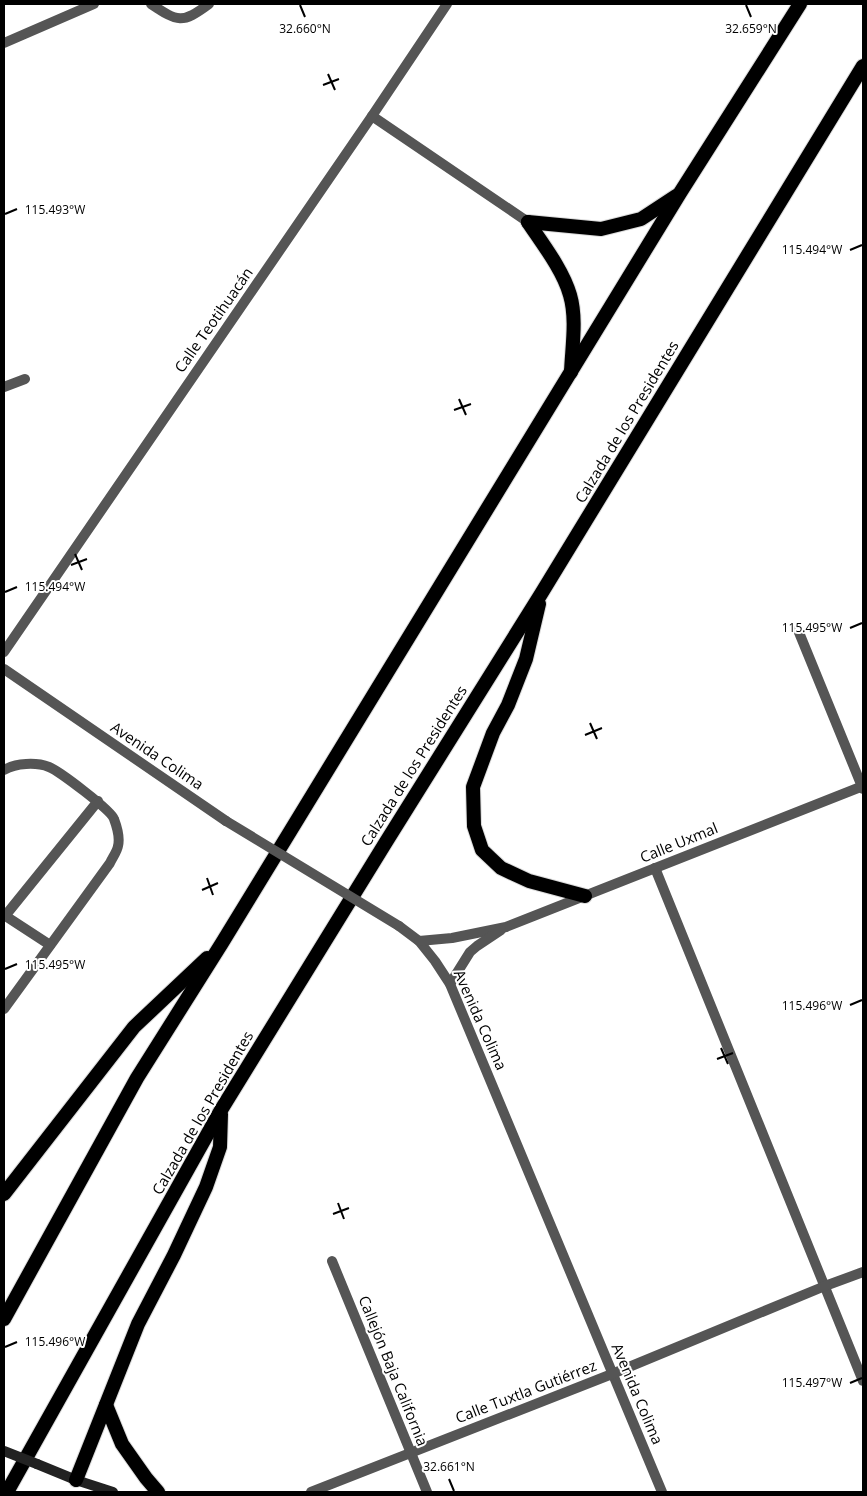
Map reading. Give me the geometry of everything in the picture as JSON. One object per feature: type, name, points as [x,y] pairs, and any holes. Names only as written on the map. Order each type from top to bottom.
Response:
[{"type":"highway","points":[[4,1319],[137,1078],[222,943],[680,193],[800,4]]},
{"type":"highway","name":"Calzada de los Presidentes","points":[[7,1492],[221,1110],[541,594],[863,66]]},
{"type":"highway","points":[[528,222],[601,229],[641,219],[680,193]]},
{"type":"highway","points":[[528,222],[556,264],[570,295],[573,318],[571,373]]},
{"type":"highway","points":[[541,594],[526,659],[508,705],[493,733],[473,788],[474,826],[482,850],[501,868],[529,881],[585,896]]},
{"type":"highway","points":[[4,1194],[134,1027],[222,943]]},
{"type":"highway","points":[[76,1480],[138,1324],[174,1255],[206,1187],[220,1147],[221,1110]]},
{"type":"highway","points":[[106,1405],[122,1444],[158,1492]]},
{"type":"main road","points":[[4,1452],[113,1492]]},
{"type":"street","points":[[4,43],[94,4]]},
{"type":"street","points":[[151,4],[170,16],[183,19],[209,4]]},
{"type":"street","name":"Calle Teotihuacán","points":[[4,652],[447,4]]},
{"type":"street","points":[[372,116],[528,222]]},
{"type":"street","points":[[4,387],[25,379]]},
{"type":"street","points":[[798,630],[863,787]]},
{"type":"street","name":"Avenida Colima","points":[[4,669],[226,821],[399,926],[419,941],[435,961],[450,984],[662,1492]]},
{"type":"street","points":[[4,770],[11,766],[28,764],[49,767],[98,801],[114,817],[118,831],[118,846],[110,863],[4,1010]]},
{"type":"street","name":"Calle Uxmal","points":[[419,941],[445,939],[506,927],[863,787]]},
{"type":"street","points":[[50,945],[4,915],[98,801]]},
{"type":"street","points":[[655,868],[863,1380]]},
{"type":"street","name":"Calle Uxmal","points":[[450,984],[470,952],[506,927]]},
{"type":"street","name":"Callejón Baja California","points":[[332,1262],[427,1492]]},
{"type":"street","name":"Calle Tuxtla Gutiérrez","points":[[311,1492],[612,1374],[863,1272]]}]
